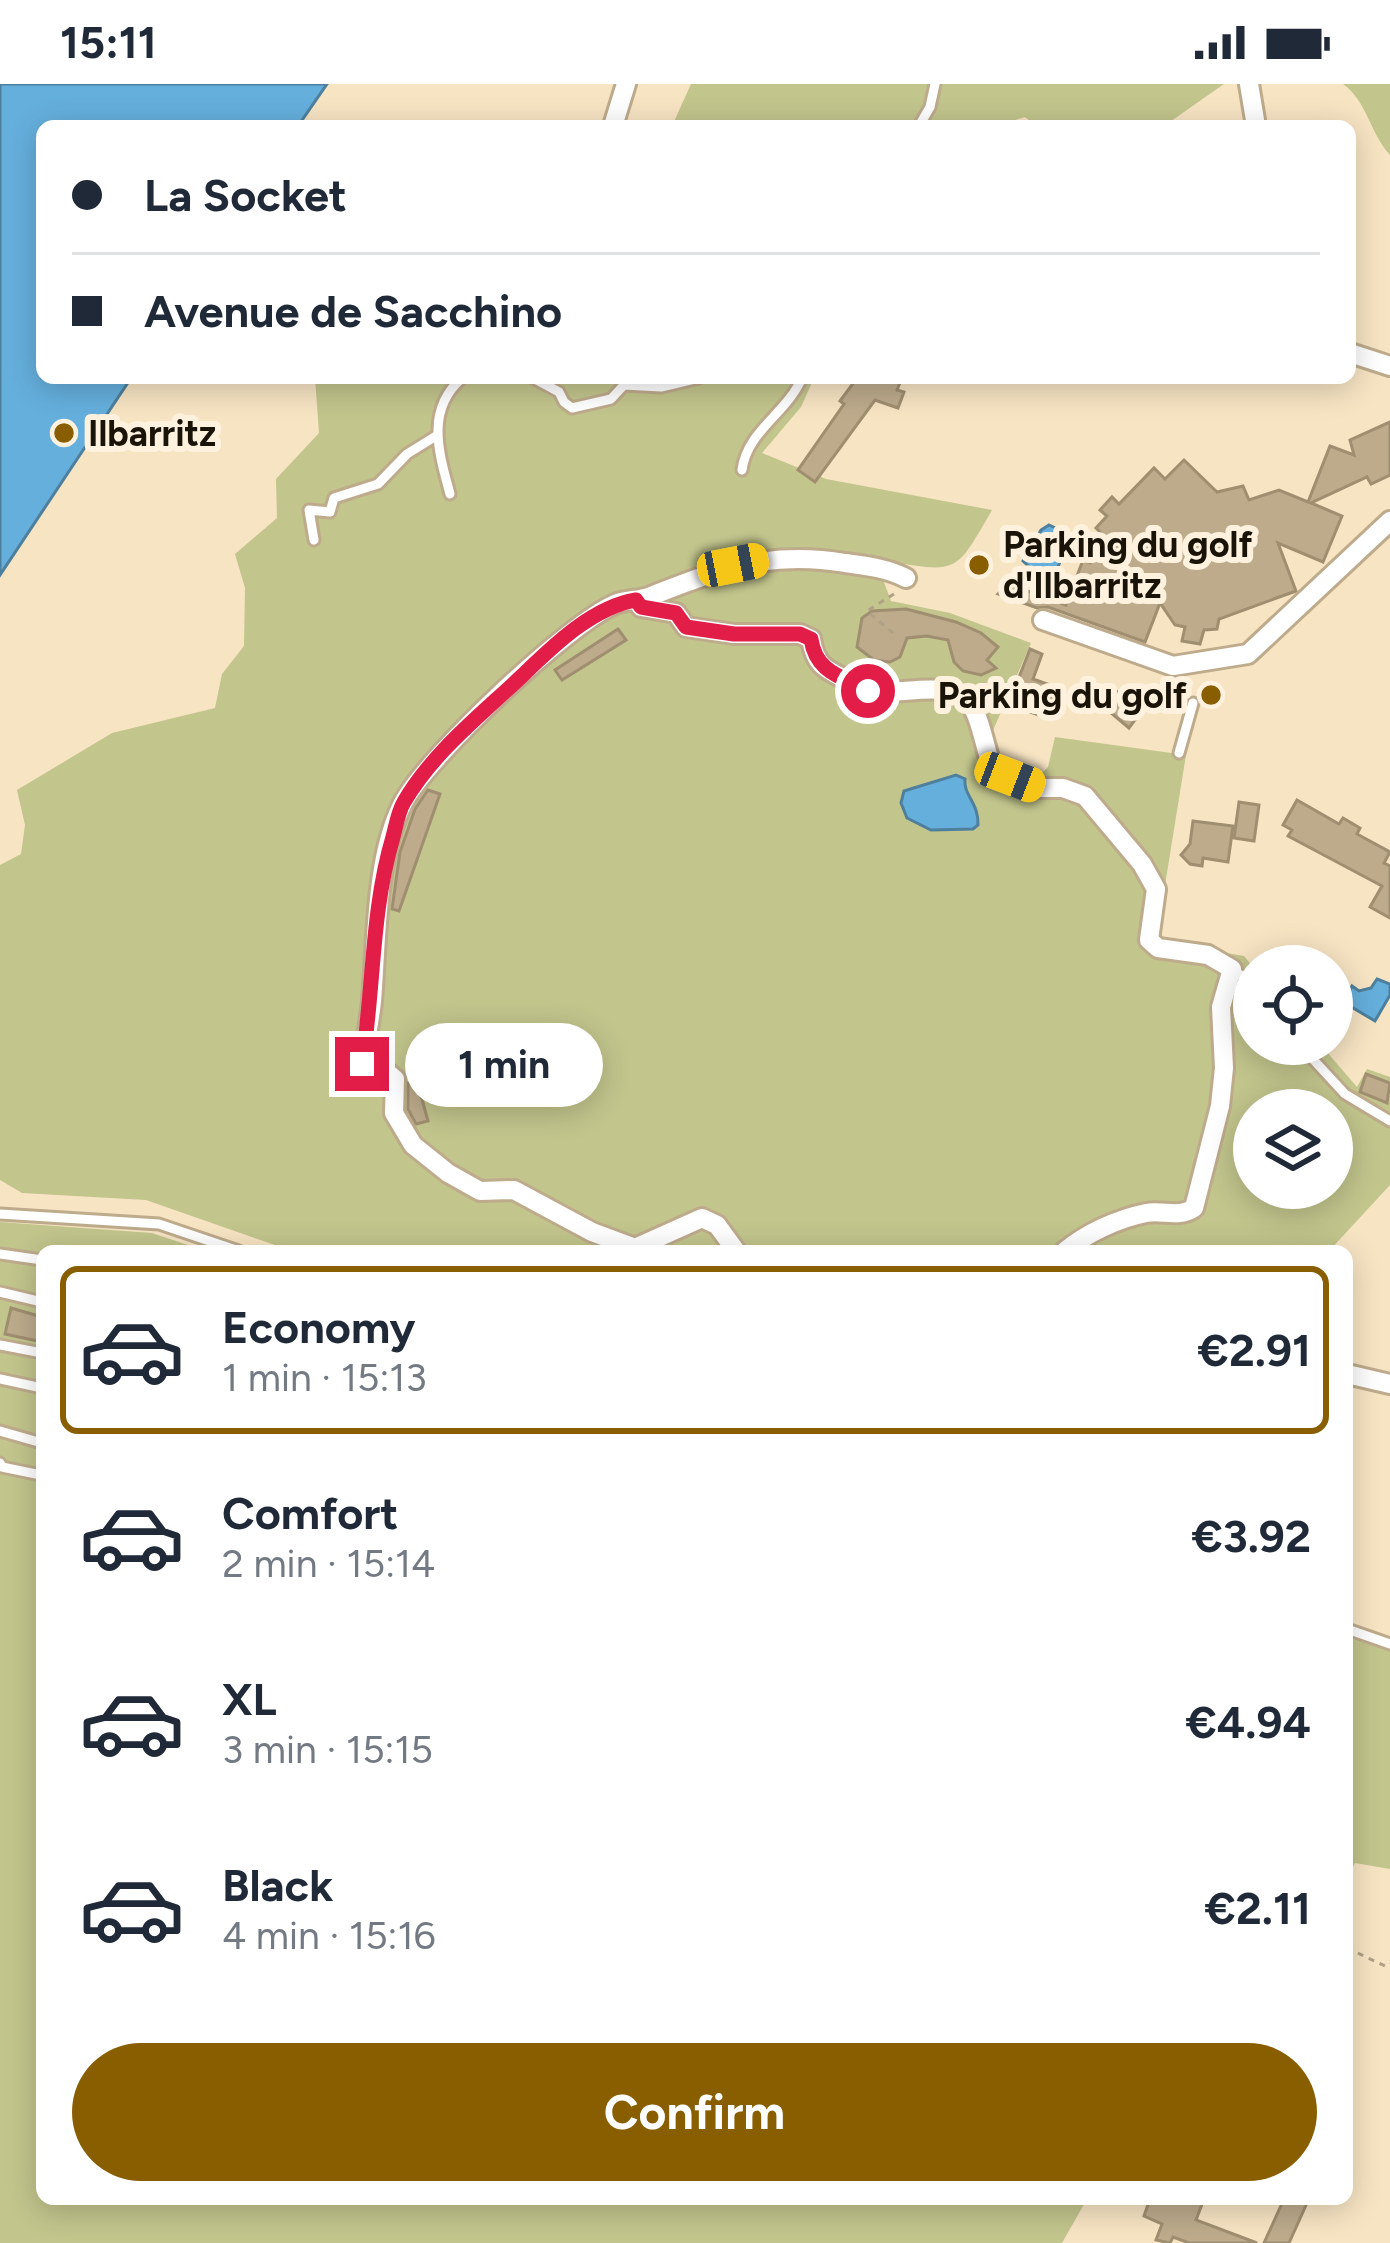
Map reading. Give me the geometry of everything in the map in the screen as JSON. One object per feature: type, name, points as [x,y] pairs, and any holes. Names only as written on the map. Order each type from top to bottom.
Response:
[{"type":"street","points":[[615,120],[626,84]]},
{"type":"street","points":[[1249,84],[1255,120]]},
{"type":"street","points":[[1356,355],[1390,366]]},
{"type":"street","points":[[1043,620],[1173,666],[1248,655],[1390,521]]},
{"type":"street","points":[[627,1245],[592,1232],[514,1190],[480,1191],[413,1145],[394,1113],[395,1079],[382,1068],[362,1064],[372,1003],[378,909],[403,803],[442,753],[557,644],[616,603],[718,570],[773,558],[884,568],[906,578]]},
{"type":"street","points":[[636,600],[641,607],[676,613],[686,627],[734,634],[800,634],[811,639],[813,655],[824,671],[868,691],[926,689],[968,700],[993,770],[1037,788],[1063,788],[1085,796],[1142,864],[1156,889],[1149,940],[1158,948],[1208,955],[1232,969],[1221,1007],[1224,1068],[1220,1106],[1194,1208],[1185,1214],[1150,1212],[1129,1218],[1073,1245]]},
{"type":"street","points":[[642,1245],[702,1218],[717,1225],[732,1245]]},
{"type":"street","points":[[1353,1375],[1390,1384]]},
{"type":"lane","points":[[922,120],[934,84]]},
{"type":"lane","points":[[450,494],[436,436],[440,406],[455,384]]},
{"type":"lane","points":[[544,384],[559,392],[572,408],[611,400],[624,385],[674,384]]},
{"type":"lane","points":[[742,470],[754,436],[792,399],[799,384]]},
{"type":"lane","points":[[314,540],[309,510],[329,512],[334,498],[368,490],[407,454],[436,436]]},
{"type":"lane","points":[[1179,753],[1192,703]]},
{"type":"lane","points":[[1318,1065],[1345,1094],[1390,1121]]},
{"type":"lane","points":[[0,1214],[159,1224],[221,1245]]},
{"type":"lane","points":[[0,1254],[36,1259]]},
{"type":"lane","points":[[0,1292],[36,1301]]},
{"type":"lane","points":[[0,1345],[36,1352]]},
{"type":"lane","points":[[0,1379],[36,1387]]},
{"type":"lane","points":[[0,1432],[36,1441]]},
{"type":"lane","points":[[0,1463],[35,1474]]},
{"type":"lane","points":[[1353,1631],[1390,1644]]},
{"type":"path","points":[[893,597],[867,611],[893,633]]},
{"type":"path","points":[[1353,1951],[1385,1966]]},
{"type":"green space","points":[[691,84],[1224,84],[1173,120],[675,120]]},
{"type":"green space","points":[[1343,84],[1390,84],[1390,155],[1358,99]]},
{"type":"green space","points":[[315,384],[811,384],[801,407],[762,453],[826,479],[992,510],[970,547],[953,564],[928,567],[886,561],[882,577],[891,601],[950,613],[1031,643],[991,735],[1001,769],[1038,777],[1048,767],[1055,737],[1186,755],[1156,941],[1233,954],[1233,1065],[1338,1065],[1357,1087],[1367,1069],[1390,1077],[1390,1185],[1335,1245],[275,1245],[146,1200],[22,1193],[0,1180],[0,865],[21,854],[25,825],[17,790],[112,733],[215,708],[222,674],[244,646],[245,588],[235,554],[277,518],[276,479],[319,433]]},
{"type":"green space","points":[[0,1222],[152,1233],[188,1245],[36,1245],[36,2205],[1084,2205],[1062,2243],[0,2243]]},
{"type":"green space","points":[[1353,1635],[1390,1648],[1390,1869],[1355,1863],[1353,1866]]},
{"type":"water","points":[[0,84],[327,84],[302,120],[36,120],[36,384],[127,384],[0,575]]},
{"type":"water","points":[[1049,525],[1071,535],[1055,574],[1042,579],[1023,561]]},
{"type":"water","points":[[956,775],[965,779],[978,825],[931,830],[907,818],[901,803],[904,791]]},
{"type":"water","points":[[1377,979],[1390,984],[1390,995],[1375,1021],[1353,1008],[1353,987],[1359,991],[1371,988]]},
{"type":"building","points":[[853,384],[900,384],[897,390],[904,392],[898,408],[875,400],[815,482],[798,470],[844,404],[840,401]]},
{"type":"building","points":[[1390,422],[1390,475],[1371,484],[1367,477],[1311,503],[1342,516],[1323,562],[1278,543],[1296,591],[1219,619],[1217,629],[1204,630],[1200,644],[1182,641],[1185,627],[1175,625],[1160,603],[1145,642],[998,594],[1008,584],[1066,605],[1083,560],[1090,563],[1110,542],[1096,528],[1107,516],[1100,510],[1112,497],[1119,504],[1154,468],[1165,479],[1184,460],[1217,492],[1243,486],[1249,500],[1279,490],[1308,502],[1330,446],[1354,455],[1350,440]]},
{"type":"building","points":[[906,609],[981,633],[998,647],[987,660],[996,668],[981,675],[963,671],[954,662],[948,640],[927,636],[907,638],[900,657],[890,662],[874,660],[857,647],[862,618],[872,611]]},
{"type":"building","points":[[618,629],[626,640],[562,680],[555,670]]},
{"type":"building","points":[[1030,649],[1042,654],[1033,679],[1058,688],[1047,718],[1016,707],[1023,688],[1016,685]]},
{"type":"building","points":[[1110,687],[1143,709],[1129,728],[1097,701]]},
{"type":"building","points":[[428,790],[440,794],[399,911],[392,909],[400,852],[415,809]]},
{"type":"building","points":[[1297,800],[1339,824],[1343,818],[1360,828],[1357,834],[1390,852],[1384,863],[1390,866],[1390,918],[1370,907],[1382,886],[1288,836],[1292,830],[1283,825]]},
{"type":"building","points":[[1239,802],[1259,805],[1254,841],[1234,838]]},
{"type":"building","points":[[1193,821],[1233,826],[1228,862],[1203,858],[1202,866],[1190,864],[1181,855],[1190,844]]},
{"type":"building","points":[[1366,1074],[1390,1083],[1387,1103],[1360,1092]]},
{"type":"building","points":[[417,1081],[428,1121],[416,1124],[408,1109],[408,1083]]},
{"type":"building","points":[[11,1308],[36,1315],[36,1341],[5,1334]]},
{"type":"building","points":[[1148,2205],[1202,2205],[1196,2220],[1257,2243],[1156,2240],[1162,2224],[1144,2216]]},
{"type":"building","points":[[1281,2205],[1306,2205],[1289,2243],[1264,2243]]},
{"type":"place","name":"Ilbarritz","points":[[64,433]]},
{"type":"place","name":"Parking du golf d'Ilbarritz","points":[[979,565]]},
{"type":"place","name":"Parking du golf","points":[[1211,695]]},
{"type":"route","points":[[362,1064],[384,869],[403,803],[442,753],[557,644],[616,603],[636,600],[641,607],[676,613],[686,627],[734,634],[800,634],[811,639],[813,655],[824,671],[868,691]]}]
